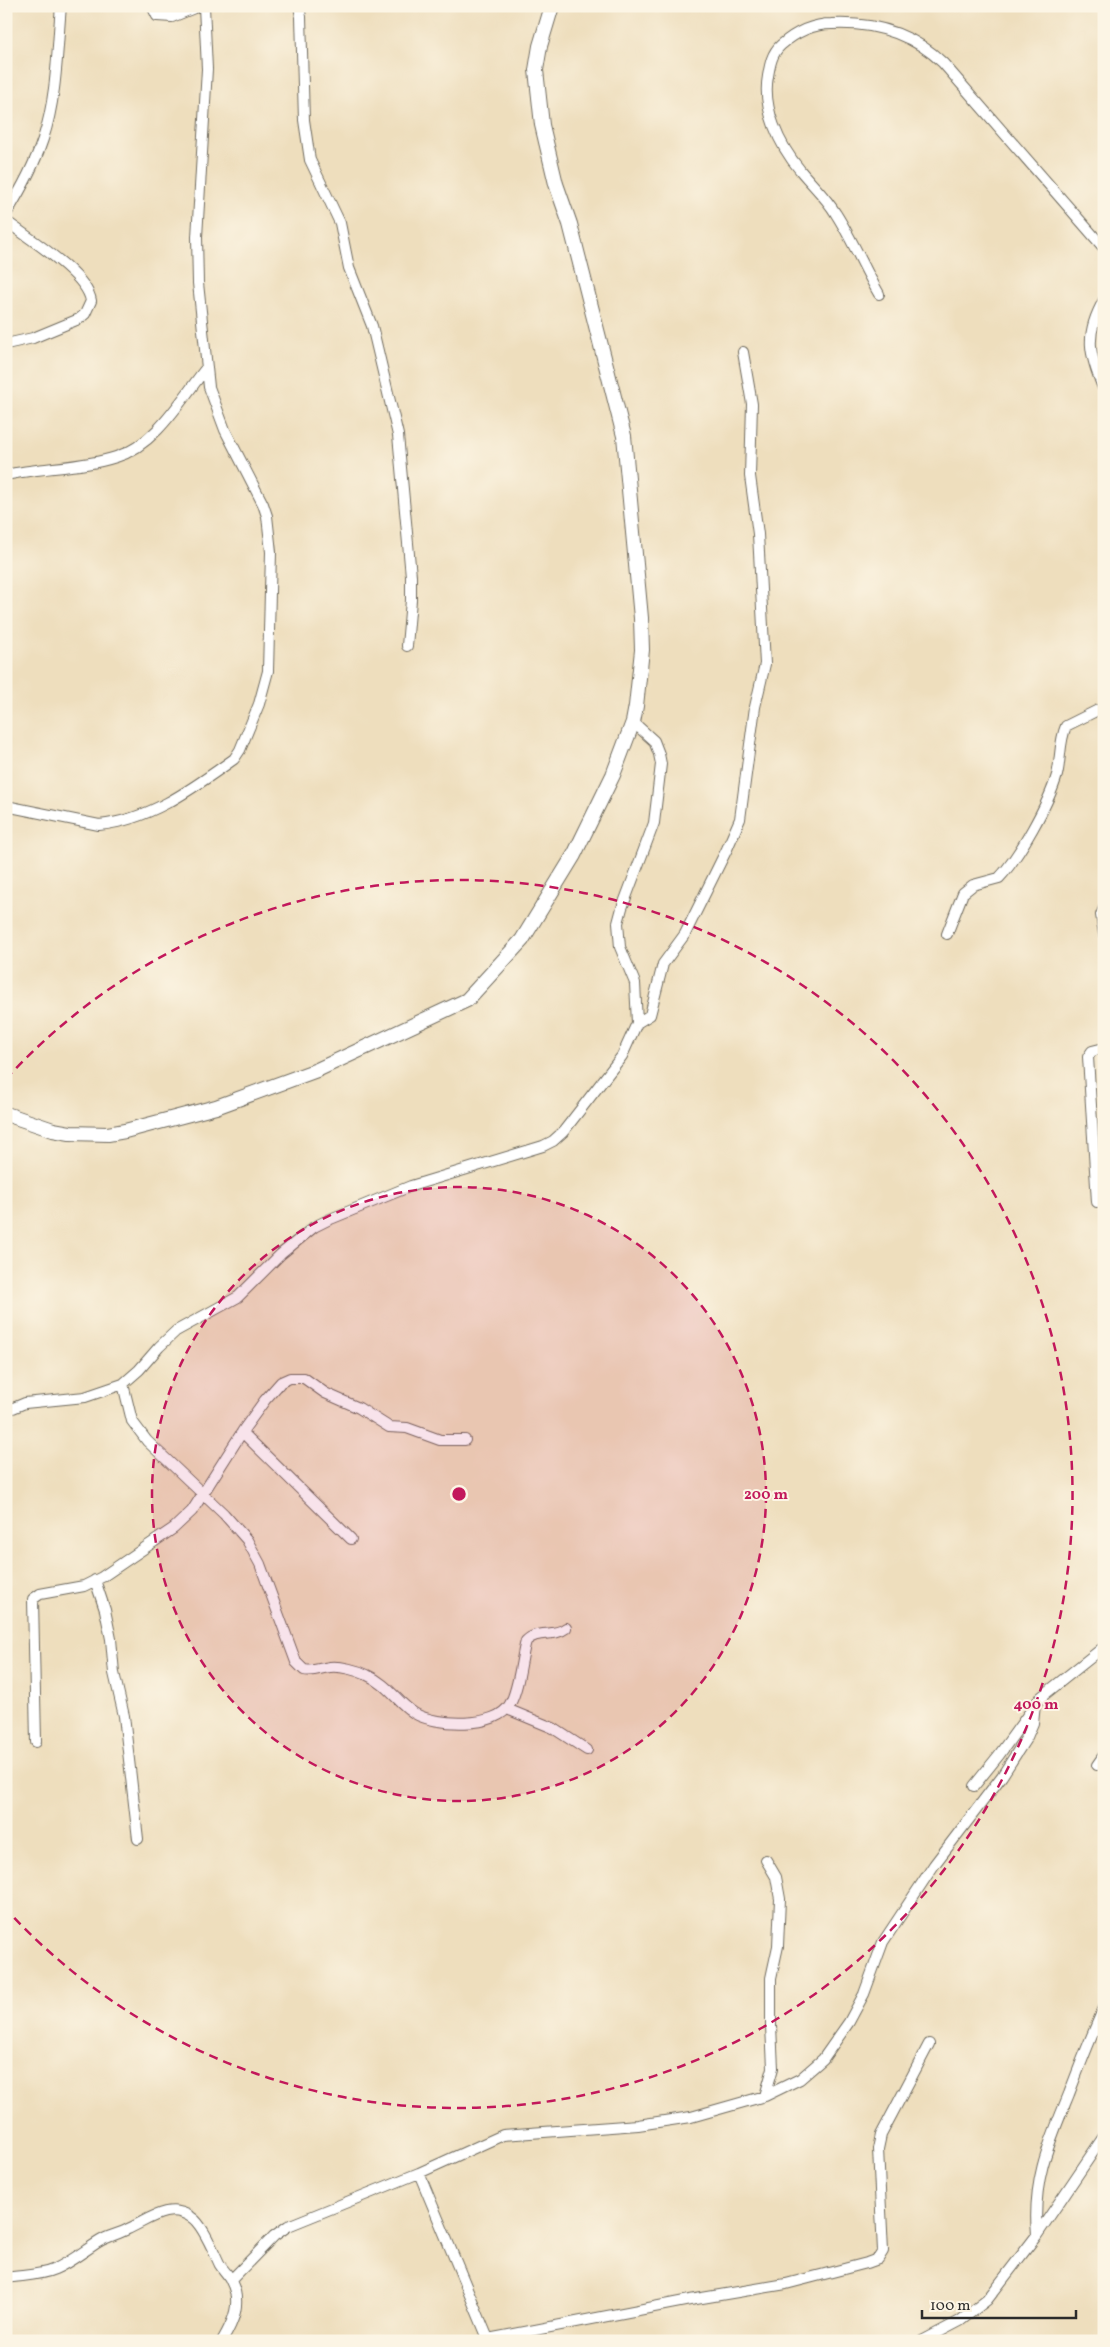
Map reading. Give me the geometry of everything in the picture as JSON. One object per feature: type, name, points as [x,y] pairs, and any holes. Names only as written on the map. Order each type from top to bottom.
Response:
[{"type":"main road","points":[[6,1114],[53,1130],[70,1133],[108,1134],[125,1131],[216,1107],[317,1070],[467,1000],[522,940],[574,855],[613,776],[633,722],[640,676],[641,618],[624,436],[570,224],[556,184],[542,126],[536,70],[540,46],[552,6]]},
{"type":"street","points":[[6,214],[22,190],[44,138],[54,83],[61,6]]},
{"type":"street","points":[[152,6],[157,16],[166,18],[199,6]]},
{"type":"street","points":[[6,806],[99,824],[140,816],[170,801],[234,759],[240,750],[259,704],[268,671],[271,569],[270,533],[263,504],[237,457],[209,387],[198,283],[197,237],[207,69],[204,6]]},
{"type":"street","points":[[299,6],[301,17],[304,120],[310,160],[340,222],[349,268],[372,326],[398,434],[411,569],[412,600],[407,646]]},
{"type":"street","points":[[878,294],[837,214],[789,154],[768,105],[766,88],[771,60],[777,48],[791,36],[816,25],[838,23],[883,28],[901,34],[927,48],[943,63],[1104,248]]},
{"type":"street","points":[[6,221],[70,272],[86,288],[90,301],[85,314],[79,320],[33,338],[6,344]]},
{"type":"street","points":[[1104,300],[1094,321],[1090,341],[1094,364],[1104,390]]},
{"type":"street","points":[[637,1023],[650,1016],[663,964],[682,940],[736,831],[744,799],[756,701],[764,671],[764,621],[758,534],[750,476],[753,414],[744,352]]},
{"type":"street","points":[[6,475],[106,460],[129,452],[144,442],[161,424],[207,366]]},
{"type":"street","points":[[947,934],[963,892],[973,885],[999,878],[1005,872],[1031,828],[1051,792],[1057,773],[1066,726],[1104,707]]},
{"type":"street","points":[[6,1411],[25,1403],[85,1397],[124,1384],[140,1370],[172,1334],[238,1297],[281,1254],[321,1224],[411,1186],[477,1167],[553,1141],[622,1056],[637,1023],[634,983],[620,947],[618,923],[654,823],[661,764],[660,754],[654,741],[633,722]]},
{"type":"street","points":[[1104,908],[1101,915],[1104,934]]},
{"type":"street","points":[[1097,1202],[1088,1057],[1092,1051],[1104,1048]]},
{"type":"street","points":[[36,1742],[32,1601],[40,1594],[84,1586],[174,1528],[192,1510],[242,1432],[265,1400],[281,1382],[296,1377],[307,1379],[324,1393],[359,1408],[389,1427],[407,1428],[440,1440],[465,1440]]},
{"type":"street","points":[[124,1384],[132,1421],[147,1441],[229,1519],[247,1540],[260,1564],[296,1662],[304,1670],[331,1667],[366,1674],[396,1695],[412,1711],[430,1719],[455,1722],[482,1721],[507,1709],[513,1698],[526,1641],[531,1636],[560,1633],[566,1628]]},
{"type":"street","points":[[242,1432],[351,1538]]},
{"type":"street","points":[[95,1580],[105,1610],[111,1639],[114,1673],[124,1716],[138,1839]]},
{"type":"street","points":[[974,1786],[1040,1698],[1104,1647]]},
{"type":"street","points":[[231,2280],[274,2236],[288,2226],[419,2173],[503,2135],[638,2125],[691,2117],[765,2096],[800,2079],[823,2059],[849,2022],[864,1994],[883,1942],[934,1865],[1002,1776],[1028,1737],[1035,1705]]},
{"type":"street","points":[[507,1709],[553,1728],[587,1750]]},
{"type":"street","points":[[1097,1765],[1104,1755]]},
{"type":"street","points":[[765,2096],[773,2068],[771,1978],[778,1946],[780,1899],[776,1877],[766,1860]]},
{"type":"street","points":[[1037,2235],[1036,2194],[1043,2158],[1104,2008]]},
{"type":"street","points":[[419,2173],[488,2340],[690,2300],[786,2284],[848,2269],[878,2259],[883,2251],[878,2149],[881,2135],[930,2044]]},
{"type":"street","points":[[922,2341],[960,2321],[987,2300],[1037,2235],[1104,2136]]},
{"type":"street","points":[[6,2278],[35,2275],[57,2268],[101,2240],[152,2216],[175,2211],[193,2218],[231,2280],[238,2302],[222,2341]]}]
